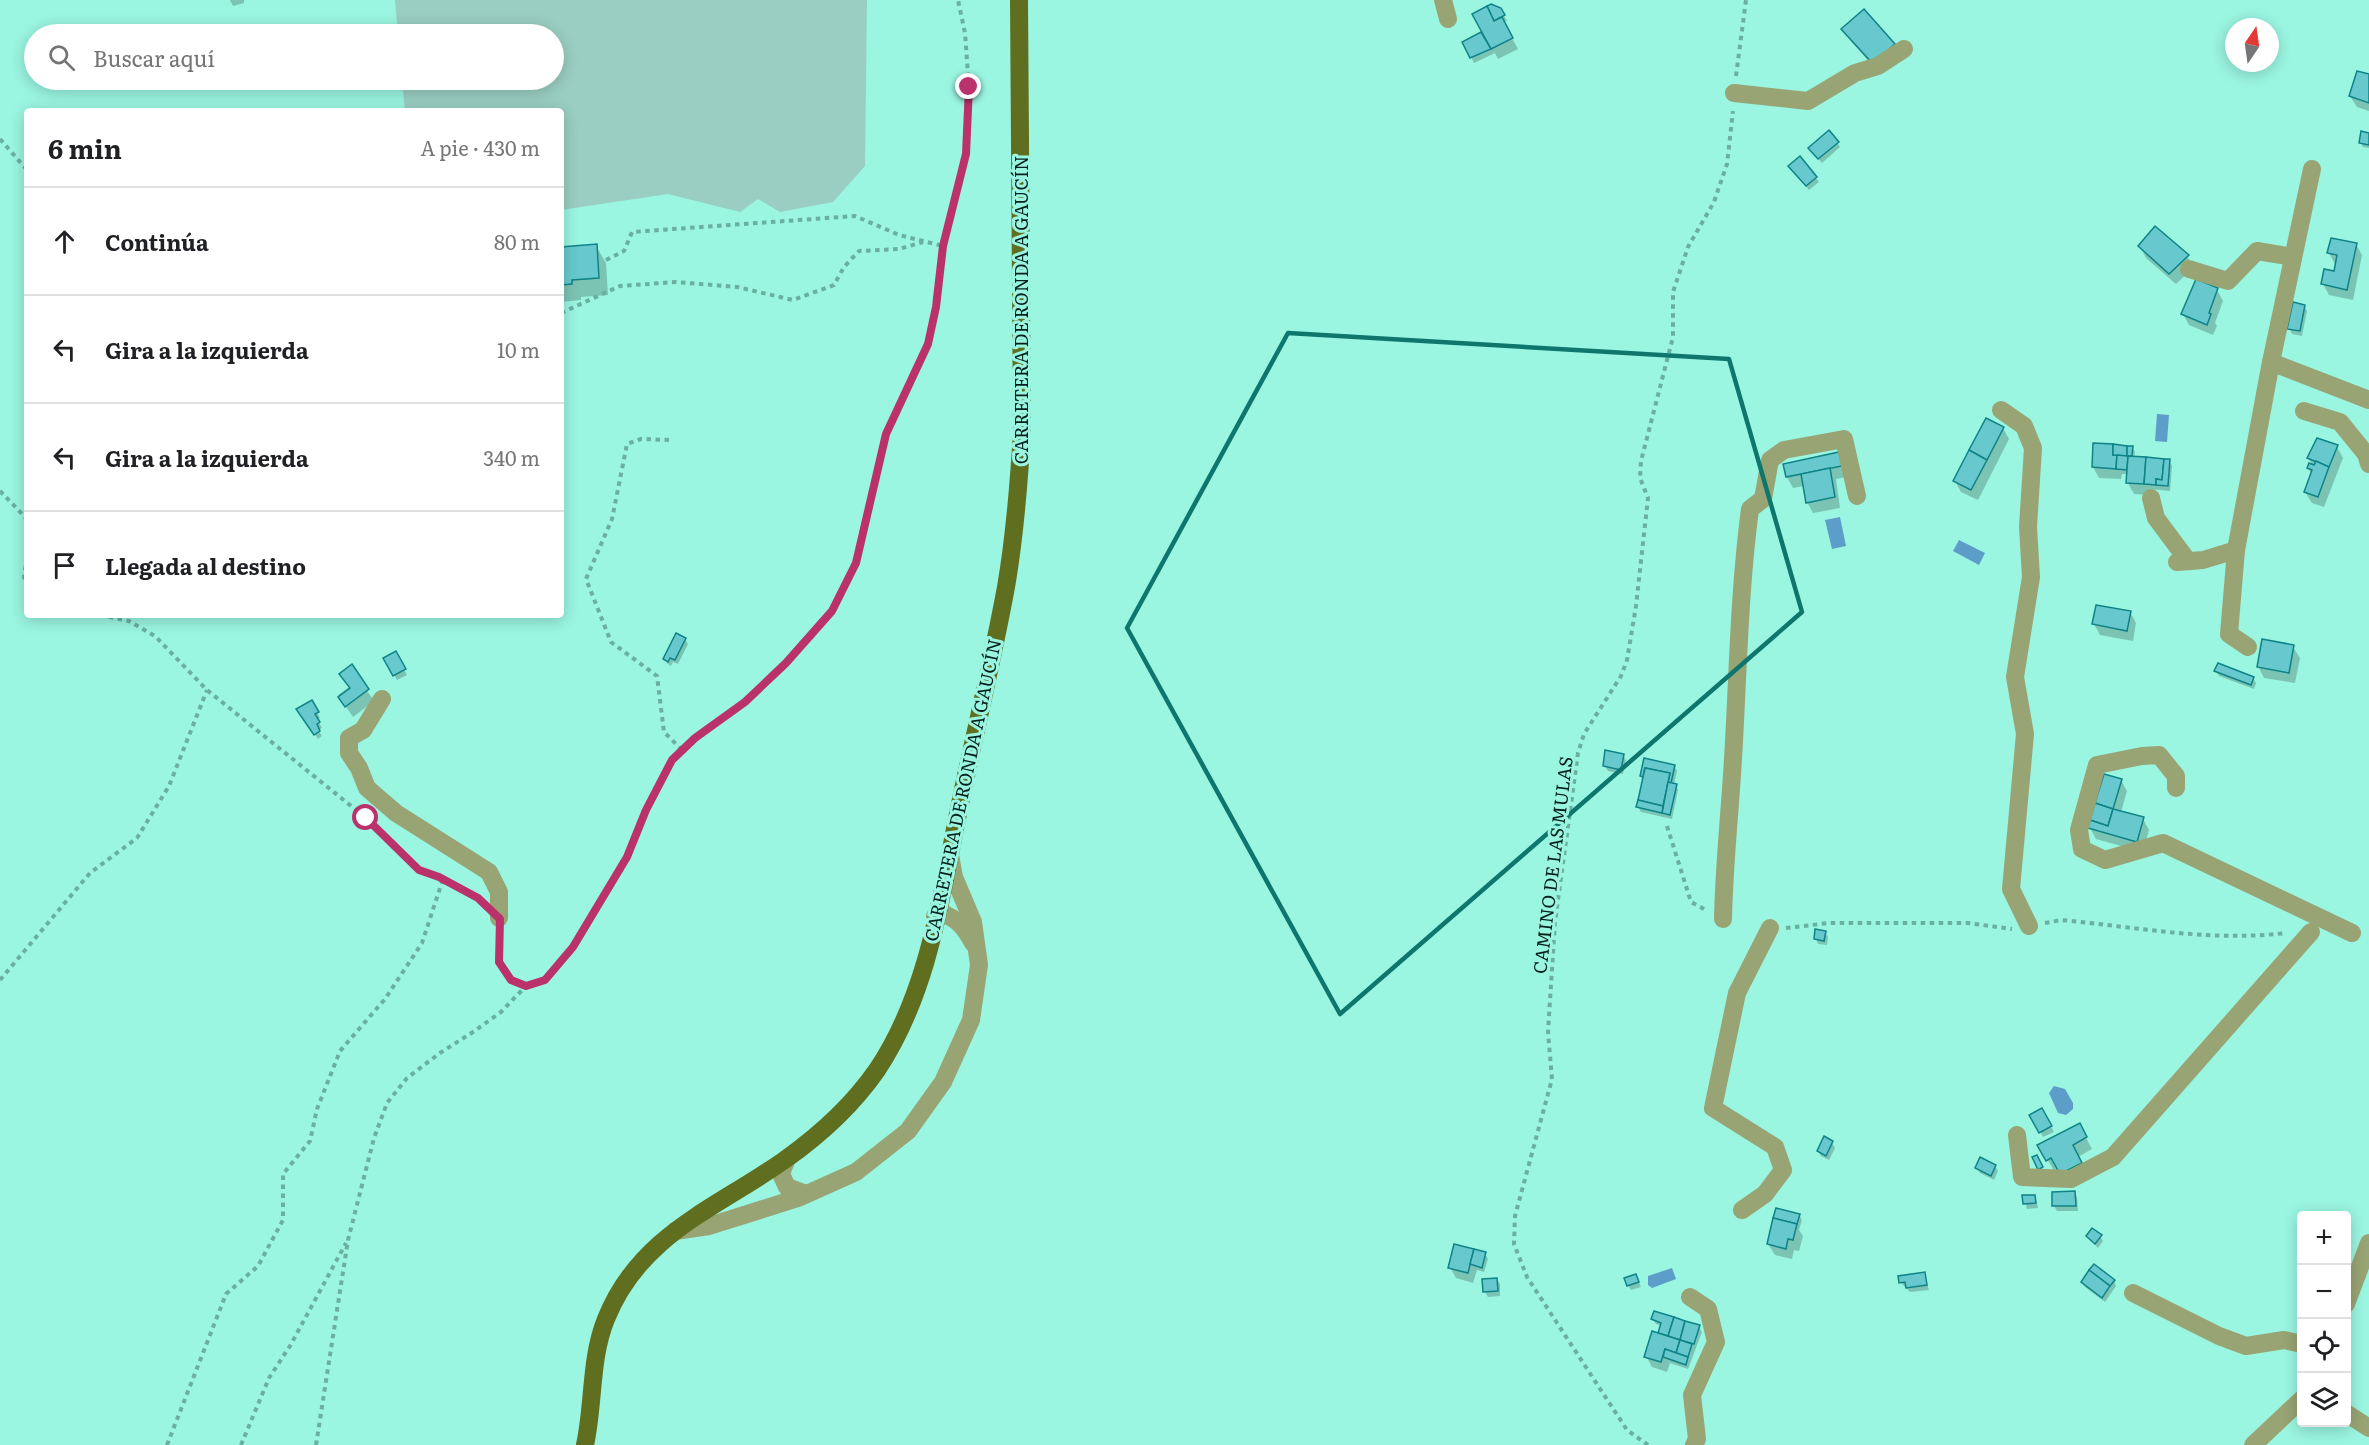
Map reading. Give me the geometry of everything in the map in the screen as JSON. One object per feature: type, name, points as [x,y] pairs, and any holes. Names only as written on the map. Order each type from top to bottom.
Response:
[{"type":"main road","name":"CARRETERA DE RONDA A GAUCÍN","points":[[585,1445],[597,1354],[605,1321],[622,1286],[642,1259],[675,1231],[708,1207],[787,1158],[846,1111],[877,1069],[902,1027],[916,989],[950,852],[1006,587],[1019,495],[1022,431],[1019,0]]},
{"type":"street","points":[[1443,0],[1448,19]]},
{"type":"street","points":[[1734,93],[1808,101],[1855,73],[1878,66],[1904,49]]},
{"type":"street","points":[[2248,647],[2229,634],[2236,550],[2271,362],[2312,169]]},
{"type":"street","points":[[2189,269],[2228,281],[2257,251],[2293,258]]},
{"type":"street","points":[[2271,362],[2369,400]]},
{"type":"street","points":[[2001,410],[2024,426],[2033,448],[2028,527],[2031,577],[2015,677],[2025,734],[2011,889],[2029,926]]},
{"type":"street","points":[[2304,411],[2340,422],[2366,454],[2369,464]]},
{"type":"street","points":[[1724,919],[1724,885],[1744,557],[1750,509],[1763,499],[1770,460],[1784,450],[1844,439],[1857,496]]},
{"type":"street","points":[[2151,498],[2156,518],[2182,561],[2203,560],[2236,550]]},
{"type":"street","points":[[382,699],[363,730],[348,738],[349,753],[359,768],[367,788],[396,813],[489,872],[499,892],[499,918]]},
{"type":"street","points":[[2176,788],[2176,776],[2159,755],[2097,765],[2079,830],[2082,849],[2105,860],[2163,843],[2352,933]]},
{"type":"street","points":[[675,1231],[710,1226],[806,1194],[856,1172],[908,1131],[943,1082],[971,1020],[979,965],[973,922],[954,877],[950,852]]},
{"type":"street","points":[[935,916],[941,912],[952,916],[965,929],[977,953]]},
{"type":"street","points":[[1742,1210],[1765,1194],[1783,1170],[1775,1147],[1713,1108],[1737,993],[1770,928]]},
{"type":"street","points":[[2017,1135],[2022,1177],[2071,1179],[2113,1157],[2311,932]]},
{"type":"street","points":[[787,1158],[781,1174],[787,1187],[806,1194]]},
{"type":"street","points":[[2351,1291],[2369,1243]]},
{"type":"street","points":[[2133,1293],[2219,1336],[2246,1346],[2284,1340],[2297,1343]]},
{"type":"street","points":[[1690,1297],[1708,1309],[1716,1342],[1692,1395],[1697,1439],[1694,1445]]},
{"type":"street","points":[[2253,1445],[2297,1403]]},
{"type":"street","points":[[2351,1416],[2369,1428]]},
{"type":"path","points":[[316,1445],[348,1239],[374,1138],[387,1103],[407,1078],[501,1012],[526,986],[545,980],[573,947],[627,857],[646,810],[672,760],[695,738],[745,702],[786,663],[832,611],[856,563],[886,434],[928,344],[936,307],[943,246],[966,154],[969,87],[965,33],[958,0]]},
{"type":"path","points":[[0,139],[24,167]]},
{"type":"path","name":"CAMINO DE LAS MULAS","points":[[1648,1445],[1627,1430],[1527,1277],[1514,1244],[1515,1216],[1552,1079],[1548,1032],[1556,922],[1578,753],[1584,734],[1621,676],[1627,660],[1636,606],[1648,498],[1640,478],[1641,461],[1672,337],[1673,292],[1688,247],[1714,202],[1727,164]]},
{"type":"path","points":[[606,260],[624,251],[632,232],[855,216],[899,236],[943,246]]},
{"type":"path","points":[[564,312],[620,286],[676,282],[737,288],[793,300],[834,285],[844,267],[859,251],[899,249],[923,242]]},
{"type":"path","points":[[669,440],[641,439],[627,444],[612,519],[586,579],[611,642],[657,676],[664,732],[682,750]]},
{"type":"path","points":[[0,491],[24,516]]},
{"type":"path","points":[[114,618],[129,621],[155,636],[207,690],[366,818],[419,870],[443,879],[478,898],[499,918],[499,962],[511,980],[526,986]]},
{"type":"path","points":[[0,980],[90,873],[137,838],[169,786],[207,690]]},
{"type":"path","points":[[1667,826],[1691,902],[1724,919]]},
{"type":"path","points":[[168,1445],[226,1294],[258,1266],[283,1221],[283,1174],[310,1141],[317,1109],[340,1051],[385,999],[422,943],[443,879]]},
{"type":"path","points":[[1770,928],[1829,923],[1968,923],[2014,929],[2061,920],[2195,936],[2311,932]]},
{"type":"path","points":[[241,1445],[269,1377],[290,1346],[348,1239]]},
{"type":"highlighted area","points":[[1288,333],[1729,359],[1802,612],[1340,1014],[1127,628]]},
{"type":"shaded area","points":[[395,0],[867,0],[865,166],[833,202],[780,212],[758,199],[740,212],[668,194],[564,210],[564,108],[405,108],[403,90],[564,90],[564,24],[397,24]]},
{"type":"shaded area","points":[[2157,414],[2169,415],[2167,442],[2155,441]]},
{"type":"shaded area","points":[[1840,517],[1846,546],[1832,549],[1825,520]]},
{"type":"shaded area","points":[[1959,540],[1985,553],[1979,565],[1953,551]]},
{"type":"shaded area","points":[[2054,1086],[2065,1089],[2073,1103],[2073,1109],[2066,1115],[2058,1113],[2049,1093]]},
{"type":"shaded area","points":[[1672,1268],[1676,1279],[1652,1288],[1648,1285],[1648,1276]]},
{"type":"building","points":[[1491,4],[1501,8],[1505,15],[1494,21],[1487,6]]},
{"type":"building","points":[[1487,6],[1494,21],[1502,17],[1513,38],[1491,49],[1472,14]]},
{"type":"building","points":[[1864,9],[1895,44],[1873,64],[1841,29]]},
{"type":"building","points":[[1481,32],[1491,49],[1470,58],[1462,42]]},
{"type":"building","points":[[2357,71],[2369,74],[2369,103],[2349,96]]},
{"type":"building","points":[[1829,130],[1839,142],[1818,159],[1808,148]]},
{"type":"building","points":[[2361,131],[2369,133],[2369,145],[2359,143]]},
{"type":"building","points":[[1800,156],[1817,177],[1806,186],[1788,166]]},
{"type":"building","points":[[2155,226],[2189,255],[2169,274],[2138,246]]},
{"type":"building","points":[[2331,238],[2357,243],[2347,290],[2321,284],[2324,269],[2334,271],[2337,255],[2327,253]]},
{"type":"building","points":[[597,244],[599,278],[572,280],[572,284],[564,285],[564,247]]},
{"type":"building","points":[[2196,279],[2218,288],[2207,325],[2181,314]]},
{"type":"building","points":[[2293,302],[2305,305],[2300,331],[2287,329]]},
{"type":"building","points":[[1986,418],[2004,427],[1987,460],[1969,450]]},
{"type":"building","points":[[2317,438],[2338,445],[2329,467],[2307,458]]},
{"type":"building","points":[[2093,443],[2113,444],[2113,455],[2117,455],[2116,469],[2092,467]]},
{"type":"building","points":[[2113,444],[2127,446],[2127,456],[2113,455]]},
{"type":"building","points":[[2127,446],[2133,446],[2132,456],[2128,456],[2127,470],[2116,469],[2117,455],[2127,456]]},
{"type":"building","points":[[1969,450],[1987,460],[1971,490],[1953,481]]},
{"type":"building","points":[[1839,452],[1842,466],[1786,477],[1783,464]]},
{"type":"building","points":[[2128,456],[2146,457],[2144,484],[2126,483]]},
{"type":"building","points":[[2146,457],[2164,459],[2162,480],[2156,479],[2156,485],[2144,484]]},
{"type":"building","points":[[2164,459],[2170,459],[2168,486],[2156,485],[2156,479],[2162,480]]},
{"type":"building","points":[[2316,461],[2329,467],[2318,497],[2304,492],[2312,470],[2307,468],[2309,463],[2314,465]]},
{"type":"building","points":[[1830,468],[1835,497],[1806,503],[1801,474]]},
{"type":"building","points":[[2096,605],[2131,611],[2127,631],[2092,624]]},
{"type":"building","points":[[676,633],[686,638],[675,660],[670,658],[668,662],[663,659]]},
{"type":"building","points":[[2262,639],[2294,645],[2289,673],[2257,667]]},
{"type":"building","points":[[396,651],[406,669],[393,676],[383,658]]},
{"type":"building","points":[[2218,663],[2254,677],[2251,685],[2214,671]]},
{"type":"building","points":[[352,664],[369,689],[345,707],[338,697],[350,688],[339,674]]},
{"type":"building","points":[[312,700],[319,712],[315,714],[320,722],[317,724],[320,731],[314,735],[296,709]]},
{"type":"building","points":[[1605,750],[1624,754],[1621,770],[1603,766]]},
{"type":"building","points":[[1644,758],[1675,765],[1671,783],[1668,782],[1670,773],[1645,768],[1643,777],[1640,776]]},
{"type":"building","points":[[1645,768],[1670,773],[1663,806],[1638,800]]},
{"type":"building","points":[[2104,774],[2122,779],[2113,809],[2095,803]]},
{"type":"building","points":[[1668,782],[1677,784],[1670,815],[1662,813]]},
{"type":"building","points":[[1638,800],[1663,806],[1662,813],[1636,807]]},
{"type":"building","points":[[2095,803],[2113,809],[2108,826],[2090,820]]},
{"type":"building","points":[[2113,809],[2144,817],[2137,842],[2088,828],[2090,820],[2108,826]]},
{"type":"building","points":[[1815,929],[1826,931],[1824,941],[1814,939]]},
{"type":"building","points":[[2042,1108],[2052,1126],[2039,1133],[2029,1115]]},
{"type":"building","points":[[2080,1123],[2087,1137],[2073,1145],[2082,1163],[2060,1174],[2051,1158],[2046,1161],[2037,1145]]},
{"type":"building","points":[[1824,1136],[1833,1141],[1826,1156],[1817,1151]]},
{"type":"building","points":[[2037,1155],[2043,1167],[2038,1170],[2032,1157]]},
{"type":"building","points":[[1980,1157],[1996,1165],[1991,1176],[1975,1168]]},
{"type":"building","points":[[2075,1191],[2076,1206],[2052,1206],[2052,1192]]},
{"type":"building","points":[[2022,1195],[2035,1195],[2036,1203],[2023,1204]]},
{"type":"building","points":[[1776,1208],[1800,1214],[1797,1224],[1773,1218]]},
{"type":"building","points":[[1773,1218],[1797,1224],[1793,1240],[1788,1239],[1786,1249],[1767,1244]]},
{"type":"building","points":[[2092,1228],[2102,1235],[2095,1244],[2086,1236]]},
{"type":"building","points":[[1454,1244],[1474,1249],[1468,1273],[1448,1268]]},
{"type":"building","points":[[1474,1249],[1486,1252],[1482,1268],[1470,1264]]},
{"type":"building","points":[[2094,1264],[2115,1280],[2110,1286],[2089,1270]]},
{"type":"building","points":[[2089,1270],[2110,1286],[2102,1298],[2081,1282]]},
{"type":"building","points":[[1925,1272],[1927,1285],[1906,1288],[1905,1282],[1899,1283],[1898,1276]]},
{"type":"building","points":[[1636,1274],[1639,1282],[1627,1286],[1624,1278]]},
{"type":"building","points":[[1497,1278],[1498,1291],[1483,1292],[1482,1279]]},
{"type":"building","points":[[1654,1311],[1674,1317],[1668,1336],[1658,1333],[1661,1323],[1651,1319]]},
{"type":"building","points":[[1674,1317],[1685,1321],[1680,1340],[1668,1336]]},
{"type":"building","points":[[1685,1321],[1700,1325],[1694,1344],[1680,1340]]},
{"type":"building","points":[[1652,1331],[1680,1340],[1676,1353],[1665,1349],[1661,1362],[1644,1357]]},
{"type":"building","points":[[1680,1340],[1692,1344],[1688,1357],[1676,1353]]},
{"type":"building","points":[[1665,1349],[1688,1357],[1686,1365],[1663,1357]]},
{"type":"route","points":[[366,818],[419,870],[439,877],[478,898],[500,919],[499,962],[511,980],[526,986],[545,980],[573,947],[627,857],[646,810],[672,760],[695,738],[745,702],[786,663],[832,611],[856,563],[872,503],[886,434],[928,344],[936,307],[943,246],[966,154],[969,87]]}]
